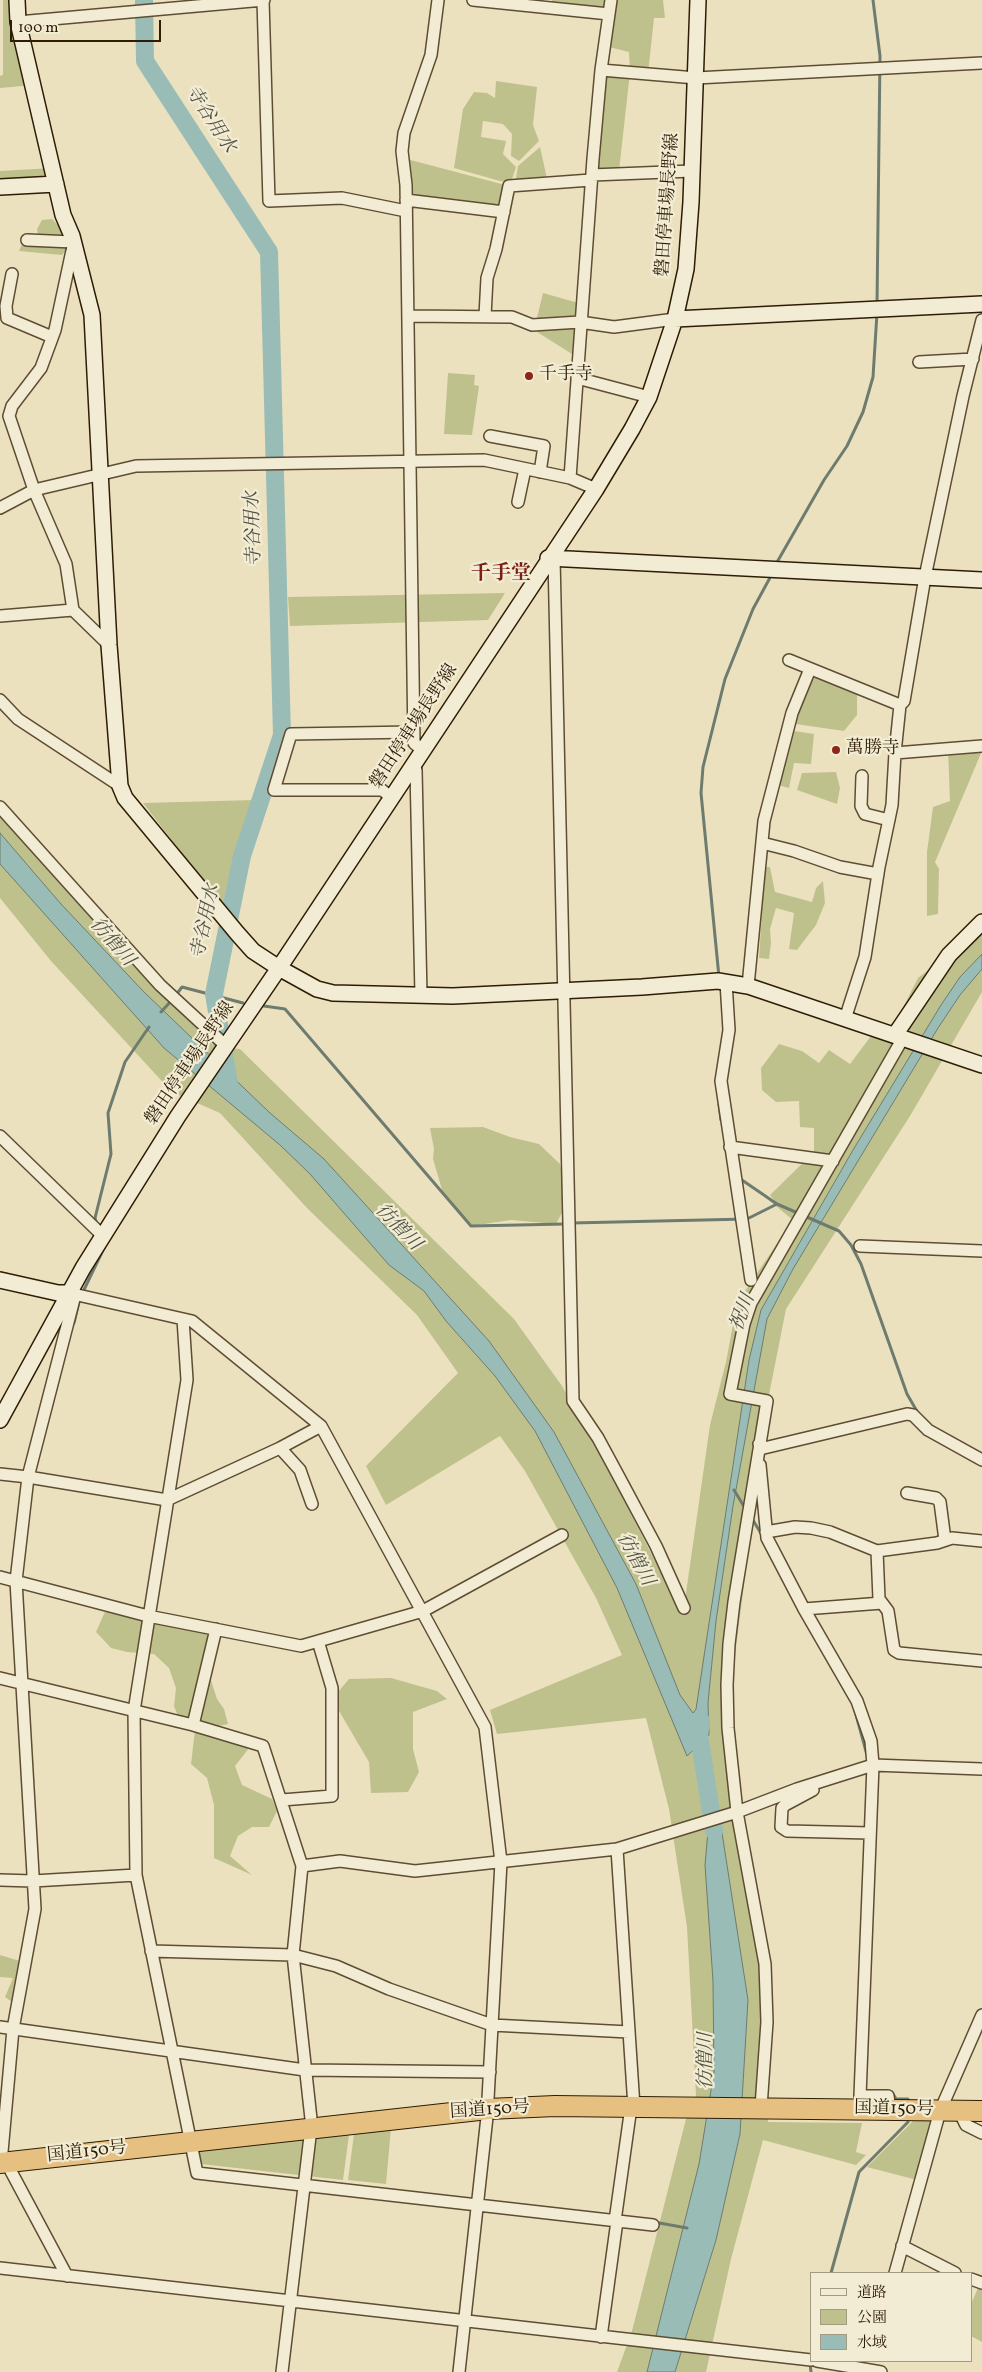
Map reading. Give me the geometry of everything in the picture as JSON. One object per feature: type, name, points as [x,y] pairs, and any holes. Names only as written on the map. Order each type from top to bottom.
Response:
[{"type":"highway","name":"国道150号","points":[[2,2163],[311,2128],[488,2110],[555,2106],[982,2111]]},
{"type":"street","points":[[17,0],[18,22],[56,184],[86,286],[92,315],[109,645],[120,786],[125,798],[237,933],[254,951],[279,968],[317,989],[333,993],[453,996],[726,982],[748,986],[982,1065]]},
{"type":"street","points":[[18,22],[264,0],[269,201],[342,198],[504,212]]},
{"type":"street","points":[[422,750],[414,743],[406,205],[402,151],[404,133],[431,55],[438,0]]},
{"type":"street","points":[[472,0],[552,5],[609,14]]},
{"type":"street","points":[[570,478],[580,322],[601,70],[611,0]]},
{"type":"street","name":"磐田停車場長野線","points":[[0,1420],[103,1236],[193,1093],[279,968],[551,558],[596,489],[649,397],[675,319],[686,269],[692,171],[698,0]]},
{"type":"street","points":[[601,70],[696,78],[982,63]]},
{"type":"street","points":[[485,316],[487,278],[509,186],[692,171]]},
{"type":"street","points":[[0,187],[56,184]]},
{"type":"street","points":[[27,240],[73,243]]},
{"type":"street","points":[[73,243],[52,337],[42,368],[5,407],[34,490],[66,564],[73,610],[109,645]]},
{"type":"street","points":[[12,274],[6,306],[7,318],[52,337]]},
{"type":"street","points":[[408,316],[512,316],[532,325],[580,322],[614,327],[629,327],[675,319],[982,304]]},
{"type":"street","points":[[845,1019],[865,957],[878,874],[892,805],[900,705],[904,701],[925,577],[963,396],[982,320]]},
{"type":"street","points":[[919,362],[973,360]]},
{"type":"street","points":[[577,378],[649,397]]},
{"type":"street","points":[[490,436],[544,446],[540,472]]},
{"type":"street","points":[[0,508],[34,490],[136,466],[484,460],[570,478],[596,489]]},
{"type":"street","points":[[518,502],[524,468]]},
{"type":"street","points":[[684,1608],[656,1546],[598,1438],[573,1401],[551,558],[982,580]]},
{"type":"street","points":[[0,616],[73,610]]},
{"type":"street","points":[[789,660],[900,705]]},
{"type":"street","points":[[748,986],[766,811],[792,714],[810,669]]},
{"type":"street","points":[[0,700],[18,720],[120,786]]},
{"type":"street","points":[[391,797],[382,790],[274,790],[291,734],[414,732]]},
{"type":"street","points":[[895,753],[982,746]]},
{"type":"street","points":[[411,767],[416,770],[421,995]]},
{"type":"street","points":[[862,776],[861,806],[865,814],[889,820]]},
{"type":"street","points":[[0,807],[160,985],[225,1046]]},
{"type":"street","points":[[762,843],[794,851],[840,867],[878,874]]},
{"type":"street","points":[[761,2107],[767,2022],[765,1964],[737,1812],[728,1728],[729,1644],[748,1512],[767,1401],[730,1394],[744,1324],[751,1303],[949,955],[982,922]]},
{"type":"street","points":[[726,982],[729,1030],[721,1081],[751,1280]]},
{"type":"street","points":[[0,1136],[103,1236]]},
{"type":"street","points":[[730,1147],[833,1160]]},
{"type":"street","points":[[860,1246],[982,1251]]},
{"type":"street","points":[[0,1280],[192,1321],[321,1426],[485,1727],[501,1862],[488,2110],[459,2372]]},
{"type":"street","points":[[67,2276],[2,2163],[13,2029],[35,1909],[18,1683],[16,1581],[28,1477],[72,1294]]},
{"type":"street","points":[[183,1319],[187,1380],[134,1711],[136,1875],[169,2052],[197,2173],[305,2182],[653,2225]]},
{"type":"street","points":[[759,1446],[764,1448],[907,1414],[913,1416],[928,1430],[982,1460]]},
{"type":"street","points":[[0,1474],[167,1500],[280,1448],[321,1426]]},
{"type":"street","points":[[759,1446],[766,1532],[774,1554],[857,1701],[871,1741],[860,2096],[888,2096],[890,2110]]},
{"type":"street","points":[[280,1448],[300,1470],[312,1504]]},
{"type":"street","points":[[907,1493],[936,1498],[940,1502],[945,1540]]},
{"type":"street","points":[[766,1532],[795,1526],[811,1528],[830,1532],[878,1551],[952,1538],[982,1541]]},
{"type":"street","points":[[0,1577],[148,1616],[301,1646],[423,1611],[562,1535]]},
{"type":"street","points":[[878,1551],[879,1600],[888,1611],[894,1650],[899,1653],[982,1661]]},
{"type":"street","points":[[804,1609],[882,1603]]},
{"type":"street","points":[[193,1725],[216,1629]]},
{"type":"street","points":[[282,1800],[332,1796],[332,1688],[318,1642]]},
{"type":"street","points":[[0,1678],[193,1725],[263,1746],[302,1866],[292,1955],[311,2128],[282,2372]]},
{"type":"street","points":[[302,1866],[340,1861],[415,1871],[617,1848],[737,1812],[870,1766],[982,1768]]},
{"type":"street","points":[[826,1780],[820,1786],[785,1804],[782,1808],[781,1827],[787,1831],[868,1833]]},
{"type":"street","points":[[600,2337],[633,2107],[617,1848]]},
{"type":"street","points":[[0,1880],[33,1884],[136,1875]]},
{"type":"street","points":[[151,1951],[292,1955],[336,1966],[389,1989],[492,2025],[629,2032]]},
{"type":"street","points":[[895,2272],[902,2246],[982,2014]]},
{"type":"street","points":[[0,2027],[305,2070],[490,2072]]},
{"type":"street","points":[[950,2111],[966,2125],[982,2133]]},
{"type":"street","points":[[902,2246],[953,2272]]},
{"type":"street","points":[[0,2268],[810,2360]]},
{"type":"street","points":[[826,2362],[868,2367],[880,2372]]},
{"type":"green space","points":[[3,0],[17,0],[33,85],[0,88],[0,76],[3,75]]},
{"type":"green space","points":[[552,0],[663,0],[665,18],[654,18],[648,74],[630,72],[629,52],[605,46],[608,14],[551,9]]},
{"type":"green space","points":[[601,70],[630,72],[619,171],[592,175]]},
{"type":"green space","points":[[496,81],[537,87],[533,125],[539,141],[519,161],[511,156],[512,134],[503,124],[483,121],[481,137],[506,141],[503,154],[516,167],[511,182],[500,181],[454,168],[463,109],[474,92],[487,93],[495,98]]},
{"type":"green space","points":[[540,147],[548,183],[515,185],[518,166]]},
{"type":"green space","points":[[403,158],[509,186],[504,212],[406,200]]},
{"type":"green space","points":[[53,168],[56,184],[0,187],[0,171]]},
{"type":"green space","points":[[52,219],[60,227],[67,249],[62,255],[19,251],[22,244],[39,241],[37,229],[42,220]]},
{"type":"green space","points":[[543,293],[582,304],[578,327],[578,356],[534,330]]},
{"type":"green space","points":[[448,373],[475,375],[474,385],[479,386],[472,435],[444,434]]},
{"type":"green space","points":[[505,593],[488,620],[290,626],[288,597]]},
{"type":"green space","points":[[810,669],[857,688],[857,715],[844,731],[789,723]]},
{"type":"green space","points":[[787,730],[814,734],[811,764],[794,763],[789,788],[774,784]]},
{"type":"green space","points":[[948,750],[982,751],[935,862],[939,869],[938,914],[927,916],[927,852],[933,807],[950,801]]},
{"type":"green space","points":[[836,772],[840,788],[837,804],[797,790],[802,773]]},
{"type":"green space","points":[[255,800],[223,906],[143,803]]},
{"type":"green space","points":[[0,807],[106,933],[215,1047],[240,1049],[514,1319],[562,1386],[605,1463],[675,1600],[684,1607],[710,1425],[726,1362],[737,1303],[793,1220],[766,1198],[776,1203],[770,1195],[814,1152],[814,1128],[800,1127],[799,1101],[776,1102],[762,1090],[761,1068],[779,1044],[802,1051],[819,1063],[829,1050],[850,1064],[874,1032],[890,1033],[918,978],[982,928],[982,992],[910,1116],[786,1309],[766,1410],[725,1735],[767,1999],[768,2122],[862,2123],[856,2152],[866,2155],[856,2165],[763,2140],[731,2259],[706,2372],[617,2372],[632,2331],[686,2119],[696,2095],[687,1927],[669,1809],[646,1718],[497,1734],[490,1710],[622,1655],[596,1598],[525,1471],[500,1436],[386,1505],[366,1466],[458,1373],[417,1315],[307,1208],[220,1113],[172,1092],[51,961],[0,898]]},
{"type":"green space","points":[[765,867],[770,867],[775,892],[812,902],[816,888],[823,881],[825,903],[816,925],[797,950],[789,949],[794,913],[776,908],[770,929],[769,959],[759,958]]},
{"type":"green space","points":[[483,1127],[510,1137],[539,1144],[560,1164],[568,1201],[556,1224],[511,1220],[471,1226],[443,1193],[433,1159],[434,1149],[430,1128]]},
{"type":"green space","points":[[108,1605],[193,1625],[207,1634],[207,1668],[217,1699],[224,1709],[228,1724],[206,1729],[180,1722],[174,1706],[176,1688],[169,1668],[154,1654],[127,1652],[111,1648],[96,1632]]},
{"type":"green space","points":[[391,1678],[437,1691],[447,1699],[413,1712],[413,1749],[419,1772],[408,1792],[371,1793],[369,1762],[332,1699],[349,1679]]},
{"type":"green space","points":[[195,1730],[253,1743],[235,1766],[242,1785],[272,1799],[277,1811],[269,1827],[252,1827],[238,1836],[230,1856],[252,1875],[214,1858],[214,1805],[207,1778],[191,1764]]},
{"type":"green space","points":[[0,1955],[20,1961],[12,2002],[5,1997],[13,1978],[0,1977]]},
{"type":"green space","points":[[913,2121],[938,2121],[921,2181],[867,2167]]},
{"type":"green space","points":[[391,2128],[386,2184],[348,2180],[354,2134]]},
{"type":"green space","points":[[349,2135],[343,2180],[201,2164],[198,2151]]},
{"type":"green space","points":[[978,2288],[982,2289],[982,2342],[972,2337],[972,2302]]},
{"type":"water","points":[[0,833],[61,904],[144,992],[270,1113],[324,1159],[489,1341],[554,1432],[636,1584],[680,1695],[693,1713],[696,1709],[749,1360],[761,1310],[853,1150],[941,1005],[960,977],[982,954],[982,969],[960,995],[938,1028],[793,1269],[767,1319],[733,1506],[716,1621],[708,1703],[709,1735],[687,1756],[617,1588],[535,1431],[495,1376],[446,1321],[424,1291],[389,1265],[310,1174],[280,1145],[164,1048],[0,864]]},
{"type":"water","points":[[713,1775],[748,2000],[740,2134],[716,2240],[675,2372],[647,2372],[699,2164],[714,2072],[713,1981],[705,1865]]},
{"type":"waterway","name":"寺谷用水","points":[[144,0],[145,61],[269,252],[282,735],[242,856],[214,994],[229,1084]]},
{"type":"waterway","points":[[873,0],[880,56],[877,304]]},
{"type":"waterway","points":[[776,564],[824,480],[847,446],[863,412],[873,377],[877,313]]},
{"type":"waterway","points":[[719,977],[701,793],[703,767],[725,679],[753,609],[772,574]]},
{"type":"waterway","points":[[176,995],[182,987],[243,1003]]},
{"type":"waterway","points":[[161,1012],[172,1000]]},
{"type":"waterway","points":[[264,1006],[285,1009],[471,1226],[565,1224]]},
{"type":"waterway","points":[[97,1225],[95,1218],[111,1154],[108,1113],[125,1062],[149,1027]]},
{"type":"waterway","points":[[719,1104],[721,1120]]},
{"type":"waterway","points":[[739,1178],[777,1204],[839,1231],[851,1245],[861,1264],[907,1394],[918,1413]]},
{"type":"waterway","points":[[572,1223],[747,1219],[777,1204]]},
{"type":"waterway","points":[[74,1323],[80,1298],[104,1248]]},
{"type":"waterway","points":[[734,1490],[745,1508]]},
{"type":"waterway","points":[[751,1517],[762,1535]]},
{"type":"waterway","points":[[855,1711],[867,1755]]},
{"type":"waterway","name":"彷僧川","points":[[701,1721],[699,1735],[714,1831]]},
{"type":"waterway","points":[[889,2092],[892,2092],[896,2099],[908,2099],[908,2104]]},
{"type":"waterway","points":[[831,2272],[859,2172],[908,2122],[908,2118]]},
{"type":"waterway","points":[[654,2222],[687,2228]]},
{"type":"waterway","points":[[810,2363],[811,2372]]},
{"type":"place","name":"千手寺","points":[[529,376]]},
{"type":"place","name":"萬勝寺","points":[[836,750]]},
{"type":"district","name":"千手堂","points":[[501,575]]},
{"type":"water label","name":"祝川","points":[[744,1313]]}]
